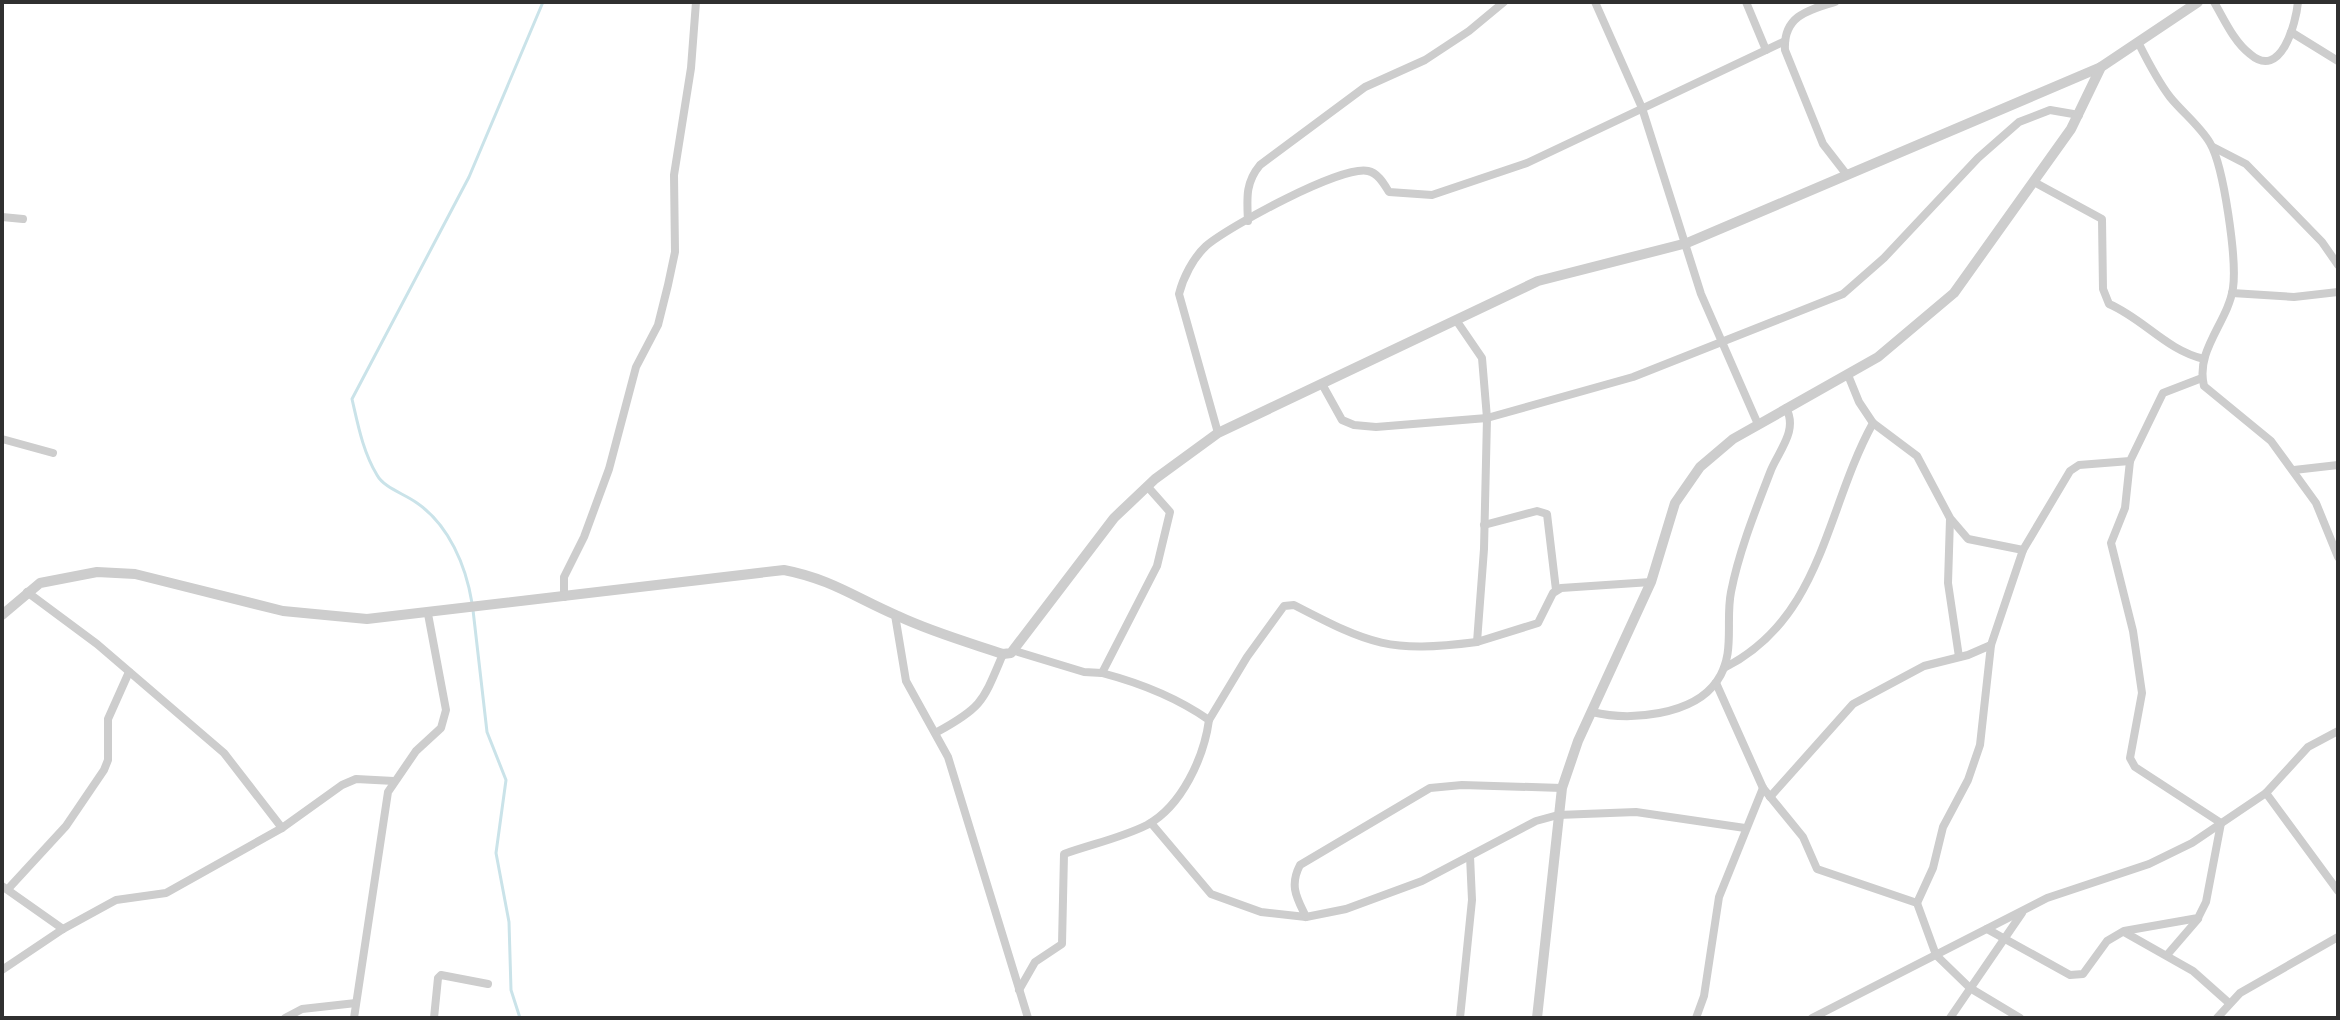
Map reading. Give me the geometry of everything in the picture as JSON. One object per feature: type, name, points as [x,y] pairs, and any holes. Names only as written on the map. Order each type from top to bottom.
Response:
[{"type":"street","points":[[564,597],[564,577],[584,537],[609,469],[636,367],[658,325],[668,285],[675,252],[674,175],[691,68],[696,2]]},
{"type":"street","points":[[1248,221],[1246,191],[1250,176],[1260,165],[1365,87],[1425,60],[1469,31],[1504,2]]},
{"type":"street","points":[[1595,2],[1642,108],[1701,294],[1757,422]]},
{"type":"street","points":[[1746,2],[1766,50]]},
{"type":"street","points":[[1835,2],[1797,16],[1788,27],[1786,59],[1823,144],[1847,175]]},
{"type":"street","points":[[1015,651],[1077,563],[1114,518],[1147,486],[1218,433],[1564,272],[1687,243],[2101,67],[2198,2]]},
{"type":"street","points":[[2214,2],[2238,42],[2255,58],[2274,59],[2282,53],[2291,32],[2298,2]]},
{"type":"street","points":[[2291,32],[2338,61]]},
{"type":"street","points":[[1218,433],[1179,294],[1203,249],[1299,192],[1359,170],[1370,171],[1389,192],[1432,195],[1527,163],[1785,41]]},
{"type":"street","points":[[2139,44],[2158,81],[2213,147],[2246,164],[2322,242],[2338,265]]},
{"type":"street","points":[[1537,1018],[1562,788],[1578,741],[1651,582],[1675,503],[1700,467],[1757,422],[1848,375],[1904,338],[1954,293],[2079,115],[2101,67]]},
{"type":"street","points":[[1322,384],[1342,420],[1354,425],[1436,425],[1487,418],[1633,377],[1843,294],[1884,258],[1978,158],[2019,122],[2050,110],[2079,115]]},
{"type":"street","points":[[2213,147],[2234,260],[2232,293],[2204,359],[2202,378],[2209,392],[2253,423],[2294,470],[2316,503],[2338,557]]},
{"type":"street","points":[[2034,182],[2102,219],[2103,289],[2109,304],[2130,314],[2168,344],[2204,359]]},
{"type":"street","points":[[2,217],[23,219]]},
{"type":"street","points":[[2232,293],[2285,298],[2338,292]]},
{"type":"street","points":[[1456,320],[1482,358],[1487,418],[1477,642]]},
{"type":"street","points":[[1848,375],[1859,402],[1873,423],[1917,456],[1950,518],[1968,539],[2023,550]]},
{"type":"street","points":[[2202,378],[2163,393],[2130,461],[2130,488],[2111,543],[2133,631],[2142,693],[2130,758],[2135,767],[2221,823]]},
{"type":"street","points":[[1592,712],[1632,718],[1676,707],[1707,692],[1716,683],[1724,668],[1733,585],[1772,469],[1789,432],[1791,417],[1786,408]]},
{"type":"street","points":[[1724,668],[1760,647],[1794,608],[1811,577],[1873,423]]},
{"type":"street","points":[[2,439],[53,453]]},
{"type":"street","points":[[2020,1018],[1970,988],[1936,955],[1917,903],[1933,868],[1943,827],[1968,780],[1980,745],[1991,645],[2023,550],[2075,467],[2130,461]]},
{"type":"street","points":[[2294,470],[2338,465]]},
{"type":"street","points":[[1102,673],[1163,551],[1170,512],[1147,486]]},
{"type":"street","points":[[1019,990],[1035,962],[1062,944],[1064,854],[1151,823],[1199,765],[1209,720],[1247,657],[1284,606],[1294,605],[1354,636],[1379,645],[1435,647],[1477,642],[1538,623],[1556,590],[1549,520],[1543,510],[1484,525]]},
{"type":"street","points":[[1950,518],[1948,583],[1959,657]]},
{"type":"street","points":[[2,615],[27,592],[58,577],[118,572],[283,611],[367,619],[784,570],[841,585],[895,615],[1003,654],[1015,651],[1084,672],[1133,681],[1187,705],[1209,720]]},
{"type":"street","points":[[1556,590],[1651,582]]},
{"type":"street","points":[[27,592],[97,644],[224,753],[282,828]]},
{"type":"street","points":[[354,1018],[388,792],[416,751],[441,728],[446,710],[428,614]]},
{"type":"street","points":[[895,615],[906,681],[920,710],[937,732],[964,803],[1028,1018]]},
{"type":"street","points":[[1770,797],[1853,704],[1924,666],[1991,645]]},
{"type":"street","points":[[937,732],[969,714],[982,702],[1003,654]]},
{"type":"street","points":[[63,929],[5,888],[66,826],[104,770],[108,760],[108,719],[129,672]]},
{"type":"street","points":[[1716,683],[1763,788],[1803,837],[1821,872],[1917,903]]},
{"type":"street","points":[[1812,1018],[2072,887],[2174,853],[2266,793],[2308,747],[2338,731]]},
{"type":"street","points":[[2,970],[63,929],[116,900],[166,893],[282,828],[356,779],[394,781]]},
{"type":"street","points":[[1306,917],[1294,891],[1294,877],[1300,865],[1430,788],[1462,785],[1562,788]]},
{"type":"street","points":[[1696,1018],[1704,996],[1719,897],[1763,788]]},
{"type":"street","points":[[2266,793],[2338,891]]},
{"type":"street","points":[[1151,823],[1211,894],[1261,912],[1306,917],[1346,909],[1422,881],[1536,821],[1558,815],[1636,812],[1706,819],[1745,828]]},
{"type":"street","points":[[2167,955],[2198,918],[2206,902],[2221,823]]},
{"type":"street","points":[[1460,1018],[1472,900],[1470,856]]},
{"type":"street","points":[[1950,1018],[2022,912]]},
{"type":"street","points":[[1987,929],[2076,976],[2083,974],[2107,941],[2124,931],[2198,918]]},
{"type":"street","points":[[2124,931],[2193,971],[2229,1003]]},
{"type":"street","points":[[2217,1018],[2229,1003],[2250,986],[2338,937]]},
{"type":"street","points":[[434,1018],[438,978],[441,975],[488,984]]},
{"type":"street","points":[[285,1018],[302,1009],[356,1003]]},
{"type":"waterway","points":[[472,603],[460,561],[447,535],[428,512],[377,475],[365,448],[352,399],[469,177],[543,2]]},
{"type":"waterway","points":[[473,610],[487,732],[506,780],[496,853],[509,922],[511,990],[520,1018]]}]
